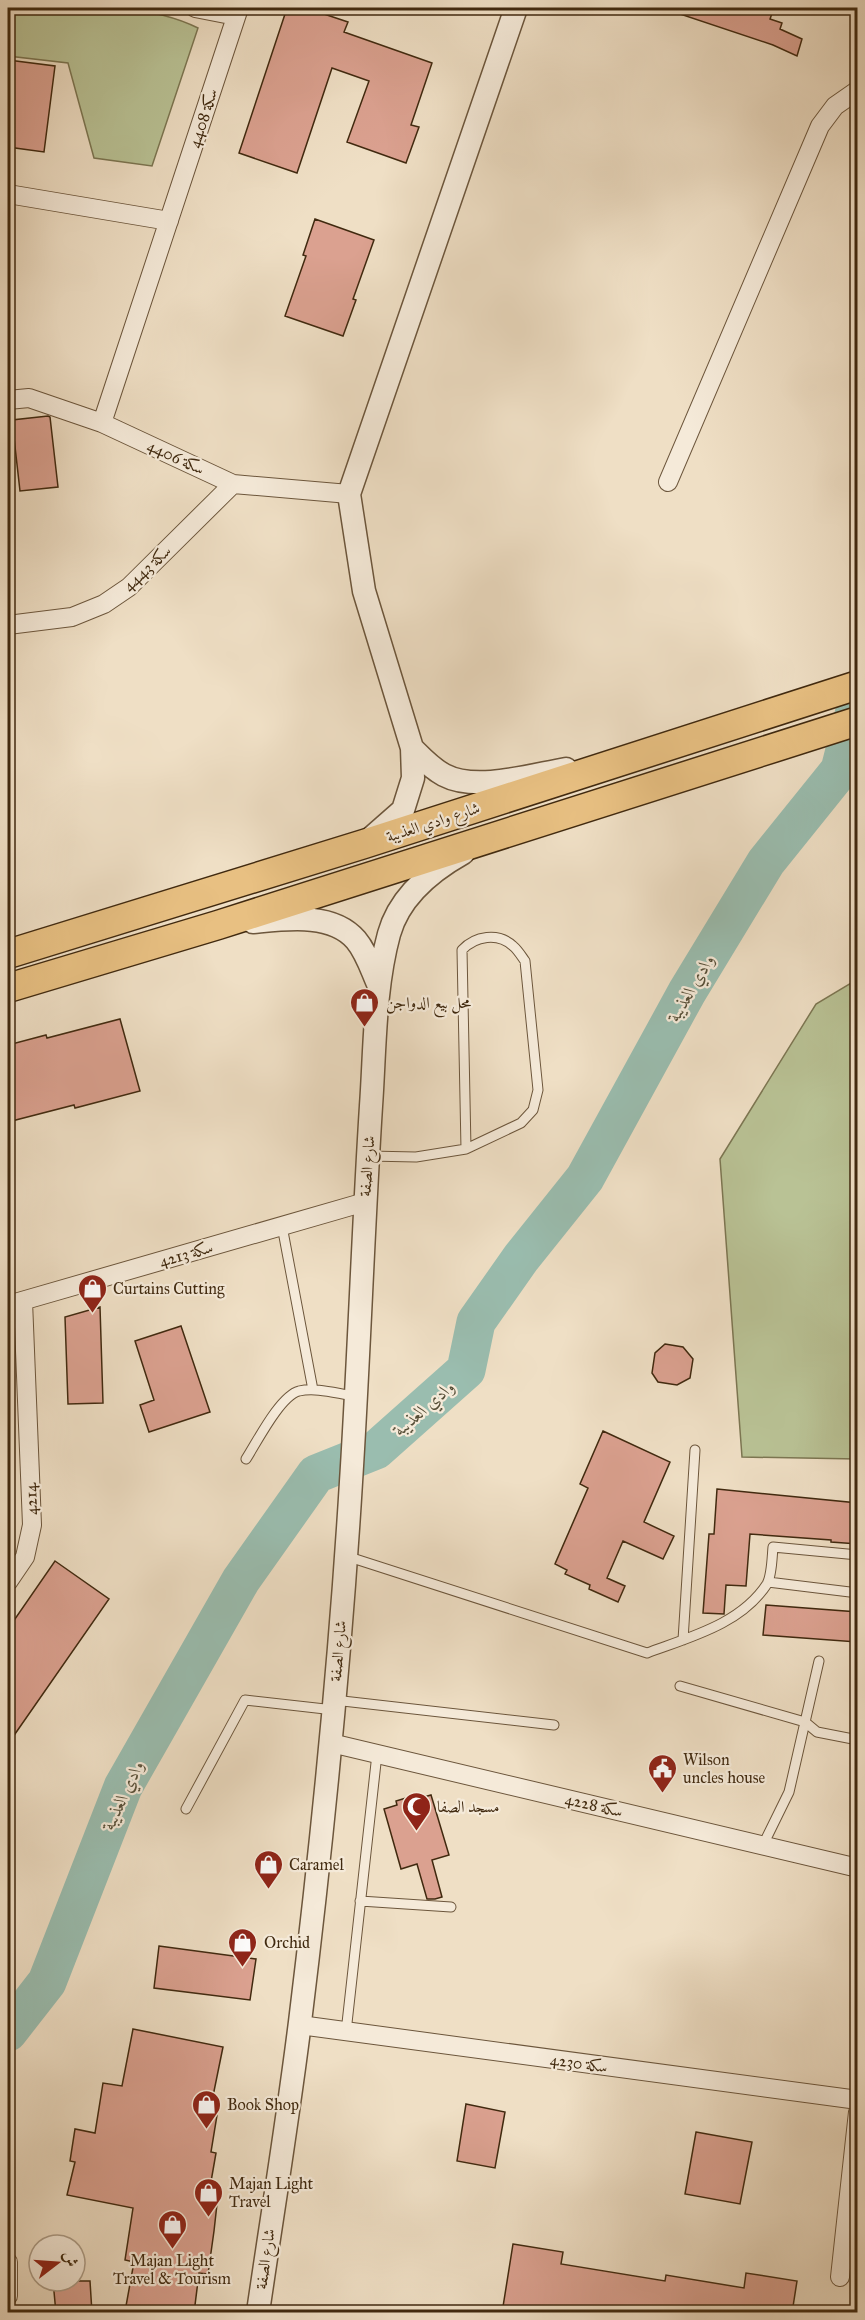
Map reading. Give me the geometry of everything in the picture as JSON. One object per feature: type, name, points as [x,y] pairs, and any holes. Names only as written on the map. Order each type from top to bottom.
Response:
[{"type":"main road","name":"شارع وادي العذيبة","points":[[8,954],[364,844],[858,685]]},
{"type":"main road","name":"شارع وادي العذيبة","points":[[8,988],[218,925],[858,721]]},
{"type":"street","name":"سكة 4408","points":[[102,423],[238,12],[195,8]]},
{"type":"street","points":[[364,844],[403,810],[413,778],[412,748],[364,591],[349,494],[516,8]]},
{"type":"street","points":[[668,482],[820,126],[835,106],[858,90]]},
{"type":"street","points":[[8,194],[169,221]]},
{"type":"street","name":"سكة 4406","points":[[8,400],[29,398],[102,423],[233,484],[349,494]]},
{"type":"street","name":"سكة 4443","points":[[8,625],[72,617],[112,598],[129,587],[233,484]]},
{"type":"street","points":[[412,748],[429,765],[444,775],[469,783],[624,759]]},
{"type":"street","name":"شارع الصفة","points":[[258,2313],[300,2025],[331,1743],[351,1483],[365,1202],[379,986],[389,932],[402,904],[448,861],[483,841]]},
{"type":"street","name":"شارع الصفة","points":[[218,925],[284,919],[318,921],[338,926],[355,939],[365,954],[379,986]]},
{"type":"street","name":"سكة 4213","points":[[15,1303],[365,1202]]},
{"type":"street","name":"4214","points":[[8,1582],[25,1557],[32,1525],[15,1303]]},
{"type":"street","name":"سكة 4228","points":[[331,1743],[858,1868]]},
{"type":"street","name":"سكة 4230","points":[[300,2025],[858,2100]]},
{"type":"street","points":[[840,2277],[858,2112]]},
{"type":"street","points":[[8,2262],[8,2296]]},
{"type":"lane","points":[[368,1156],[416,1156],[466,1149],[521,1123],[532,1110],[537,1090],[525,961],[513,945],[495,937],[471,940],[462,950],[466,1149]]},
{"type":"lane","points":[[282,1226],[313,1390]]},
{"type":"lane","points":[[246,1459],[285,1399],[298,1391],[313,1390],[355,1396]]},
{"type":"lane","points":[[683,1640],[695,1450]]},
{"type":"lane","points":[[346,1556],[647,1653],[683,1640],[738,1614],[768,1582],[773,1547],[858,1555]]},
{"type":"lane","points":[[768,1582],[858,1593]]},
{"type":"lane","points":[[763,1845],[789,1792],[819,1661]]},
{"type":"lane","points":[[680,1686],[805,1722],[817,1732],[858,1740]]},
{"type":"lane","points":[[186,1809],[245,1700],[334,1705],[554,1725]]},
{"type":"lane","points":[[346,2032],[377,1754]]},
{"type":"lane","points":[[360,1901],[451,1907]]},
{"type":"green space","points":[[8,8],[130,9],[177,19],[198,28],[152,166],[94,158],[68,63],[8,56]]},
{"type":"green space","points":[[851,983],[858,987],[857,1459],[742,1457],[720,1159],[816,1004]]},
{"type":"building","points":[[287,8],[306,8],[348,22],[344,32],[432,63],[411,125],[419,127],[406,163],[347,142],[369,81],[332,68],[297,173],[239,153]]},
{"type":"building","points":[[668,8],[774,8],[770,19],[782,23],[780,29],[802,39],[797,56],[773,45],[668,10]]},
{"type":"building","points":[[8,60],[55,66],[44,152],[8,147]]},
{"type":"building","points":[[315,219],[374,240],[353,299],[356,300],[343,336],[285,316],[306,256],[303,255]]},
{"type":"building","points":[[50,417],[58,487],[20,491],[12,420]]},
{"type":"building","points":[[120,1019],[140,1091],[8,1122],[8,1045],[46,1035],[47,1038]]},
{"type":"building","points":[[100,1307],[103,1403],[68,1404],[65,1317]]},
{"type":"building","points":[[181,1326],[210,1412],[149,1432],[140,1405],[154,1400],[135,1341]]},
{"type":"building","points":[[665,1344],[683,1347],[693,1359],[690,1378],[677,1385],[658,1382],[652,1373],[655,1353]]},
{"type":"building","points":[[603,1431],[670,1462],[644,1522],[674,1536],[663,1559],[623,1541],[607,1578],[625,1586],[618,1602],[589,1589],[590,1585],[565,1574],[567,1570],[555,1564],[588,1488],[580,1484]]},
{"type":"building","points":[[717,1489],[858,1503],[858,1544],[750,1534],[746,1586],[726,1585],[724,1614],[703,1613],[709,1534],[714,1534]]},
{"type":"building","points":[[55,1561],[109,1599],[8,1744],[8,1629]]},
{"type":"building","points":[[766,1605],[858,1612],[857,1642],[763,1635]]},
{"type":"building","name":"مسجد الصفا","points":[[416,1795],[417,1799],[431,1795],[449,1855],[432,1860],[442,1897],[435,1899],[427,1899],[417,1864],[401,1869],[384,1809],[397,1805],[396,1801]]},
{"type":"building","points":[[159,1946],[256,1959],[250,2000],[154,1988]]},
{"type":"building","points":[[133,2029],[223,2047],[212,2101],[219,2103],[211,2152],[216,2153],[209,2193],[218,2195],[208,2274],[199,2273],[194,2313],[169,2313],[126,2306],[134,2262],[125,2260],[133,2208],[67,2195],[75,2162],[70,2161],[75,2129],[95,2133],[103,2083],[122,2086]]},
{"type":"building","points":[[466,2104],[505,2112],[495,2168],[457,2161]]},
{"type":"building","points":[[696,2132],[752,2142],[740,2204],[685,2194]]},
{"type":"building","points":[[513,2244],[563,2252],[561,2264],[665,2281],[666,2275],[744,2288],[746,2273],[797,2281],[792,2313],[502,2313]]},
{"type":"building","points":[[87,2281],[90,2281],[92,2313],[56,2313],[54,2293],[87,2293]]},
{"type":"waterway","name":"وادي العذيبة","points":[[8,2032],[47,1982],[123,1787],[241,1580],[316,1474],[376,1450],[466,1370],[476,1322],[521,1258],[585,1178],[687,992],[766,862],[840,770],[858,699]]},
{"type":"place","name":"محل بيع الدواجن","points":[[365,1028]]},
{"type":"place","name":"Curtains Cutting","points":[[92,1314]]},
{"type":"place","name":"Wilson uncles house","points":[[662,1794]]},
{"type":"place","name":"مسجد الصفا","points":[[416,1832]]},
{"type":"place","name":"Caramel","points":[[268,1890]]},
{"type":"place","name":"Orchid","points":[[243,1968]]},
{"type":"place","name":"Book Shop","points":[[206,2130]]},
{"type":"place","name":"Majan Light Travel","points":[[208,2218]]},
{"type":"place","name":"Majan Light Travel & Tourism","points":[[172,2250]]}]
